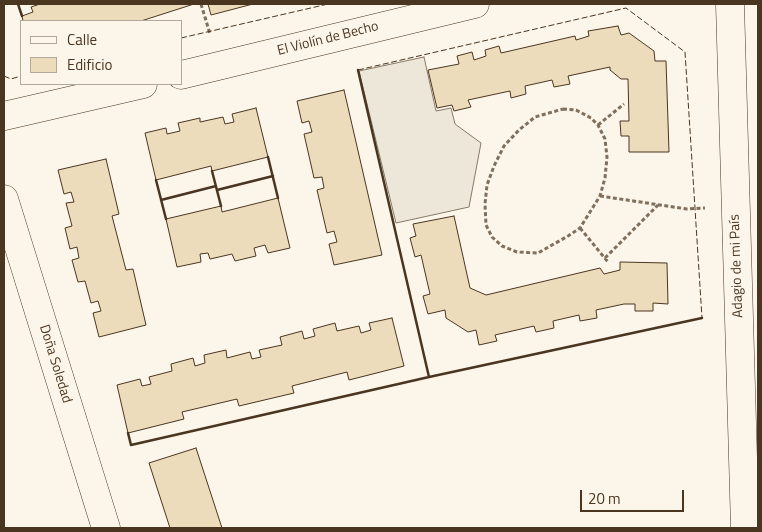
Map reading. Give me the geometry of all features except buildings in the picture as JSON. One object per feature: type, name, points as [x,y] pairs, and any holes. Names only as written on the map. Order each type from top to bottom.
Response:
[{"type":"street","name":"El Violín de Becho","points":[[182,74],[475,4]]},
{"type":"street","name":"Adagio de mi País","points":[[730,4],[745,528]]},
{"type":"street","points":[[4,116],[139,85]]},
{"type":"street","name":"Doña Soledad","points":[[4,199],[106,528]]},
{"type":"path","points":[[598,125],[624,104]]},
{"type":"path","points":[[563,109],[576,110],[591,118],[598,125],[605,139],[607,157],[605,178],[600,196],[580,228],[538,253],[517,252],[502,246],[492,237],[486,226],[485,204],[487,185],[504,146],[535,117],[563,109]]},
{"type":"path","points":[[600,196],[687,209],[735,206]]},
{"type":"path","points":[[580,228],[607,260],[658,205]]},
{"type":"shaded area","points":[[424,57],[436,111],[451,108],[455,124],[481,143],[469,207],[396,223],[359,71]]},
{"type":"fence","points":[[182,38],[328,4]]},
{"type":"fence","points":[[358,70],[626,8],[685,52],[702,318]]},
{"type":"fence","points":[[4,76],[11,79],[20,76]]},
{"type":"wall","points":[[18,4],[22,16]]},
{"type":"wall","points":[[358,70],[429,377],[702,318]]},
{"type":"wall","points":[[268,157],[278,198]]},
{"type":"wall","points":[[212,171],[221,206]]},
{"type":"wall","points":[[217,190],[273,176]]},
{"type":"wall","points":[[156,180],[166,219]]},
{"type":"wall","points":[[161,200],[216,186]]},
{"type":"wall","points":[[128,433],[131,445],[429,377]]}]
